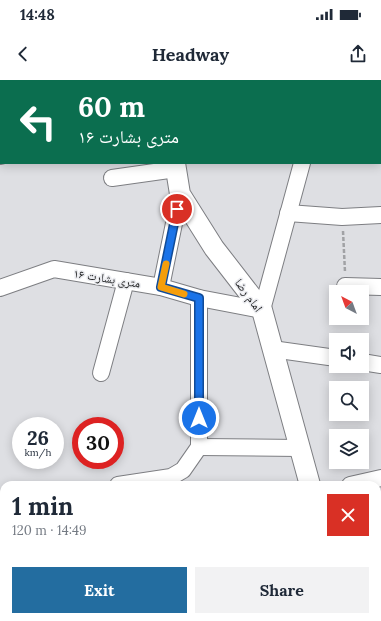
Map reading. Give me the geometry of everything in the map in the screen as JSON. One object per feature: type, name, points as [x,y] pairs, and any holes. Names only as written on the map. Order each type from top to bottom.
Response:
[{"type":"street","points":[[262,310],[302,164]]},
{"type":"street","points":[[112,178],[175,166]]},
{"type":"street","name":"امام رضا","points":[[175,166],[180,194],[214,248],[262,310],[309,481]]},
{"type":"street","points":[[161,287],[180,194]]},
{"type":"street","points":[[288,213],[342,217],[381,215]]},
{"type":"street","name":"۱۶ متری بشارت","points":[[0,288],[54,269],[161,287],[199,298],[262,310]]},
{"type":"street","points":[[101,374],[126,281]]},
{"type":"street","points":[[369,287],[381,287]]},
{"type":"street","points":[[144,481],[171,477],[182,478],[199,447],[199,298]]},
{"type":"street","points":[[272,349],[329,357]]},
{"type":"street","points":[[369,363],[381,365]]},
{"type":"street","points":[[199,447],[300,448]]},
{"type":"street","points":[[368,481],[381,478]]},
{"type":"path","points":[[342,217],[345,285]]},
{"type":"slow traffic","points":[[166,264],[161,287],[184,294]]},
{"type":"route","points":[[177,209],[161,287],[199,298],[199,418]]}]
